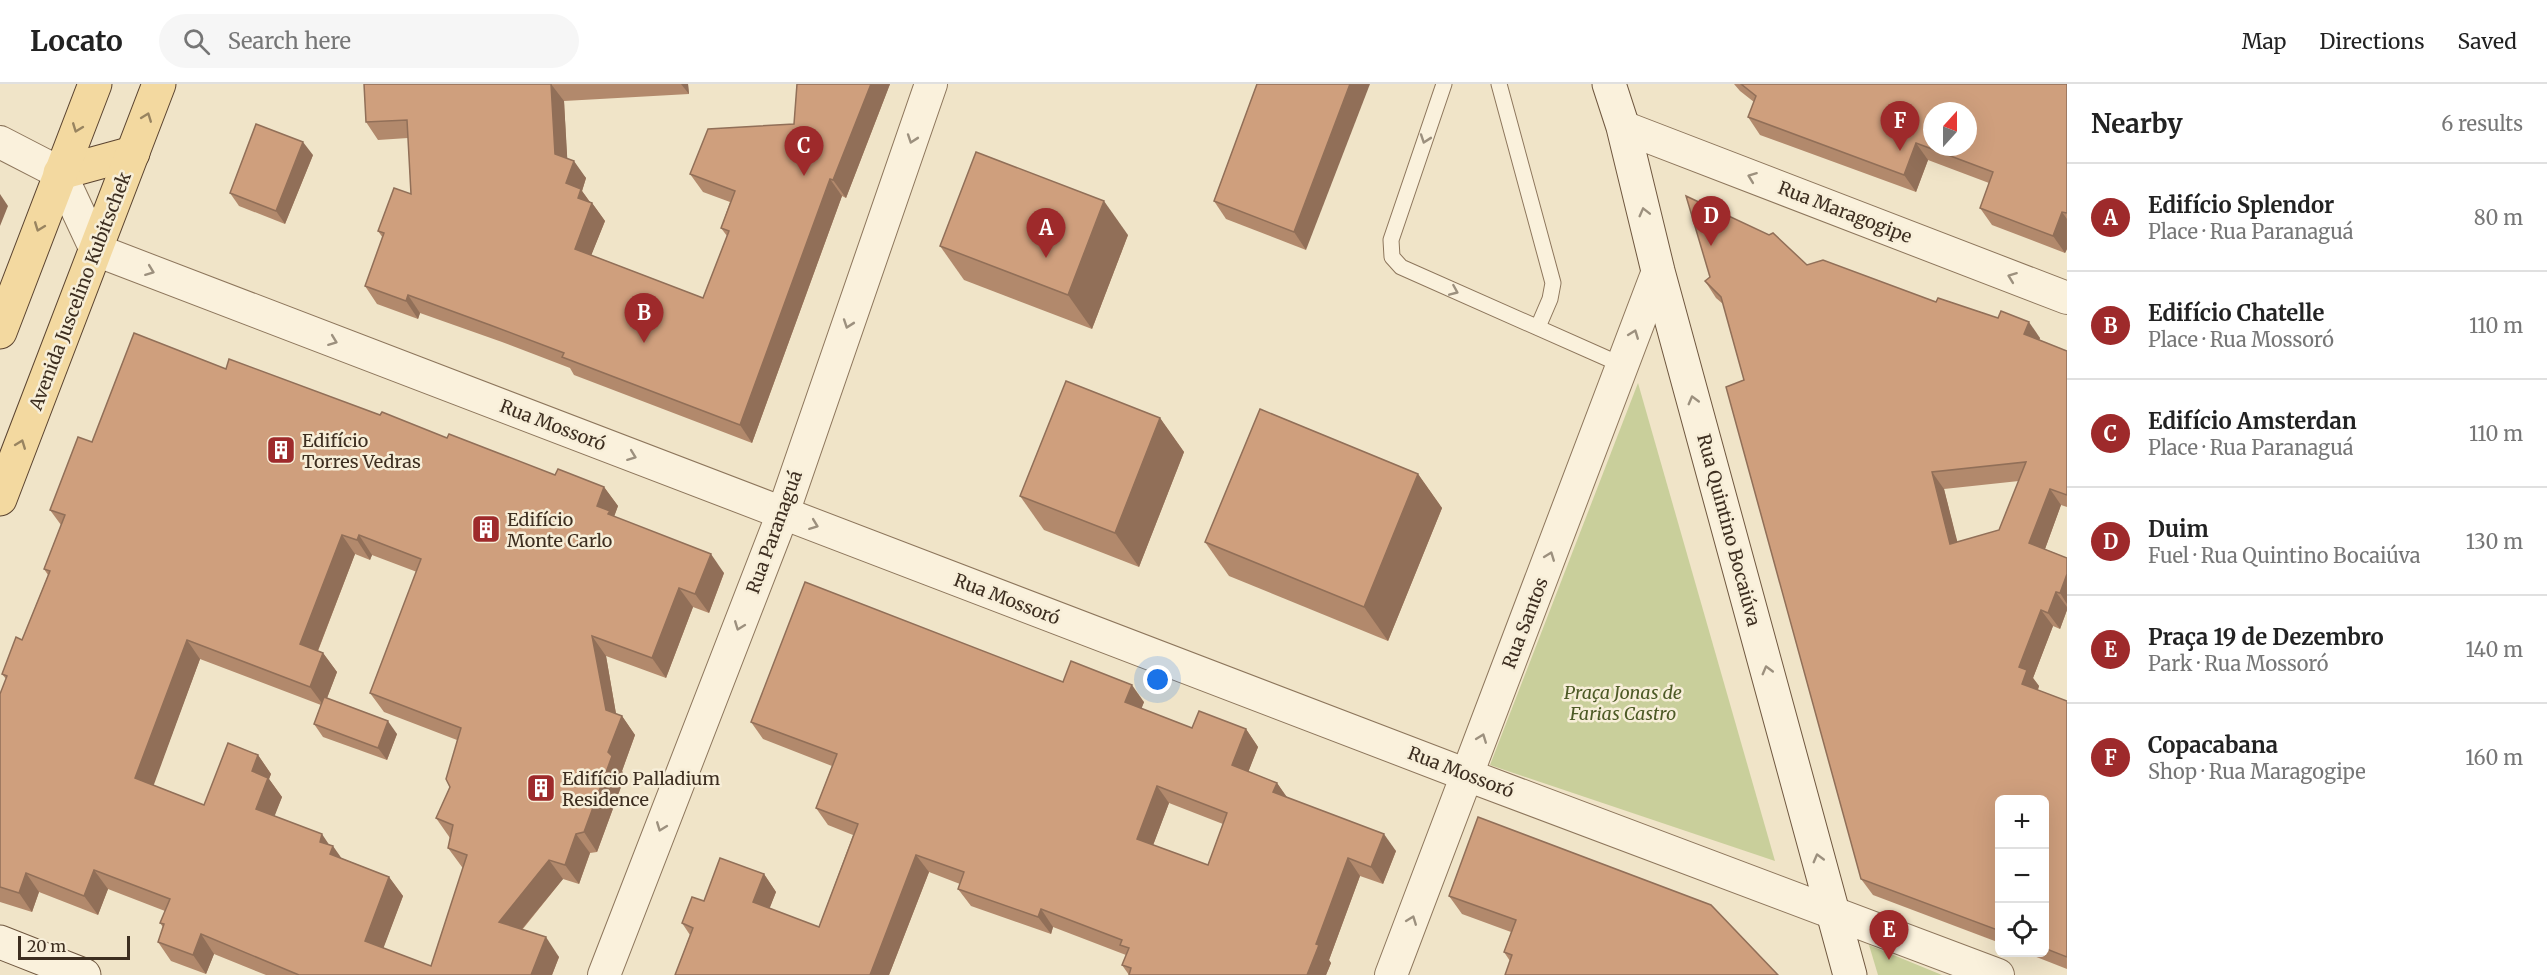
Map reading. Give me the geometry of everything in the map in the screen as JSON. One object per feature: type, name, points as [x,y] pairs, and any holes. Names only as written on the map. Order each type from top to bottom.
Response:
[{"type":"main road","points":[[0,332],[95,84]]},
{"type":"main road","name":"Avenida Juscelino Kubitschek","points":[[0,499],[159,84]]},
{"type":"main road","points":[[60,173],[133,153]]},
{"type":"street","name":"Rua Paranaguá","points":[[604,975],[783,513],[931,84]]},
{"type":"street","name":"Rua Quintino Bocaiúva","points":[[1609,84],[1623,127],[1658,271],[1850,975]]},
{"type":"street","name":"Rua Maragogipe","points":[[1623,127],[2067,298]]},
{"type":"street","points":[[0,142],[60,173],[96,250]]},
{"type":"street","name":"Rua Mossoró","points":[[96,250],[1467,775],[1998,975]]},
{"type":"street","name":"Rua Santos","points":[[1391,975],[1658,271]]},
{"type":"street","points":[[0,942],[84,975]]},
{"type":"lane","points":[[1443,84],[1391,240],[1392,257],[1401,267],[1622,365]]},
{"type":"lane","points":[[1499,84],[1553,283],[1550,299],[1538,327]]},
{"type":"green space","name":"Praça Jonas de Farias Castro","points":[[1638,383],[1775,861],[1490,765]]},
{"type":"green space","points":[[1869,945],[1942,975],[1878,975]]},
{"type":"building","points":[[364,84],[551,84],[555,154],[574,161],[566,183],[581,189],[578,198],[592,203],[575,249],[703,298],[729,231],[721,228],[735,191],[690,174],[708,129],[794,124],[797,84],[871,84],[833,180],[830,179],[740,425],[562,357],[564,353],[490,325],[408,295],[406,301],[365,286],[384,233],[378,231],[394,188],[411,194],[407,120],[366,122]]},
{"type":"building","points":[[1257,84],[1350,84],[1294,232],[1214,201]]},
{"type":"building","points":[[1741,84],[2067,84],[2067,213],[2062,212],[2053,236],[1980,208],[1993,172],[1951,156],[1977,156],[1977,102],[1923,102],[1923,146],[1916,143],[1904,175],[1748,117],[1756,96]]},
{"type":"building","points":[[256,124],[303,142],[276,211],[230,193]]},
{"type":"building","points":[[976,152],[1104,201],[1068,295],[940,246]]},
{"type":"building","points":[[1686,196],[1769,235],[1773,233],[1807,265],[1823,260],[1936,302],[1938,298],[1998,318],[2001,311],[2029,322],[2024,334],[2067,351],[2067,495],[2050,489],[2029,543],[2067,558],[2067,574],[2060,593],[2056,592],[2048,613],[2041,610],[2019,667],[2027,670],[2022,684],[2067,701],[2067,957],[2049,950],[2049,795],[1995,795],[1995,929],[1861,879],[1726,387],[1744,380],[1721,297],[1705,281],[1710,277]],"holes":[[[2026,462],[1999,530],[1950,544],[1932,472]]]},
{"type":"building","points":[[134,333],[226,369],[229,359],[380,415],[382,412],[447,438],[449,434],[555,475],[558,469],[604,487],[597,506],[610,511],[608,514],[711,554],[695,594],[679,588],[652,658],[592,636],[606,710],[622,716],[608,752],[612,756],[584,832],[576,834],[565,865],[549,860],[499,922],[546,937],[531,975],[299,975],[201,934],[193,955],[158,942],[164,924],[160,923],[170,899],[94,870],[84,896],[26,873],[19,893],[0,887],[0,694],[7,676],[2,674],[16,637],[22,640],[50,571],[44,569],[65,515],[50,510],[78,437],[92,442]],"holes":[[[342,535],[357,540],[359,535],[421,559],[370,693],[461,728],[446,779],[450,787],[436,818],[453,825],[448,848],[467,855],[431,966],[365,941],[389,877],[330,854],[333,846],[320,842],[322,834],[256,809],[268,778],[252,771],[258,755],[228,743],[204,805],[135,778],[187,640],[310,687],[323,653],[300,644]]]},
{"type":"building","points":[[1066,381],[1160,418],[1115,533],[1020,496]]},
{"type":"building","points":[[1260,409],[1418,474],[1364,607],[1205,542]]},
{"type":"building","points":[[805,582],[1063,682],[1071,661],[1132,685],[1125,702],[1192,728],[1199,711],[1246,729],[1232,765],[1277,783],[1273,792],[1384,834],[1371,867],[1348,858],[1307,975],[1129,975],[1131,968],[1122,965],[1129,948],[1120,945],[1122,940],[1041,909],[1038,917],[958,889],[964,872],[916,855],[870,975],[675,975],[693,928],[682,923],[692,897],[704,901],[720,858],[764,874],[753,902],[819,927],[858,824],[816,808],[837,754],[751,722]],"holes":[[[1157,786],[1227,813],[1208,865],[1137,839]]]},
{"type":"building","points":[[324,697],[388,721],[378,748],[314,724]]},
{"type":"building","points":[[1478,817],[1711,905],[1778,975],[1505,975],[1512,955],[1504,952],[1516,920],[1449,896]]},
{"type":"place","name":"Copacabana","points":[[1900,151]]},
{"type":"place","name":"Edifício Amsterdan","points":[[804,176]]},
{"type":"place","name":"Duim","points":[[1711,246]]},
{"type":"place","name":"Edifício Splendor","points":[[1046,258]]},
{"type":"place","name":"Edifício Chatelle","points":[[644,343]]},
{"type":"place","name":"Edifício Torres Vedras","points":[[281,450]]},
{"type":"place","name":"Edifício Monte Carlo","points":[[486,529]]},
{"type":"place","name":"Edifício Palladium Residence","points":[[541,788]]},
{"type":"place","name":"Praça 19 de Dezembro","points":[[1889,960]]}]
